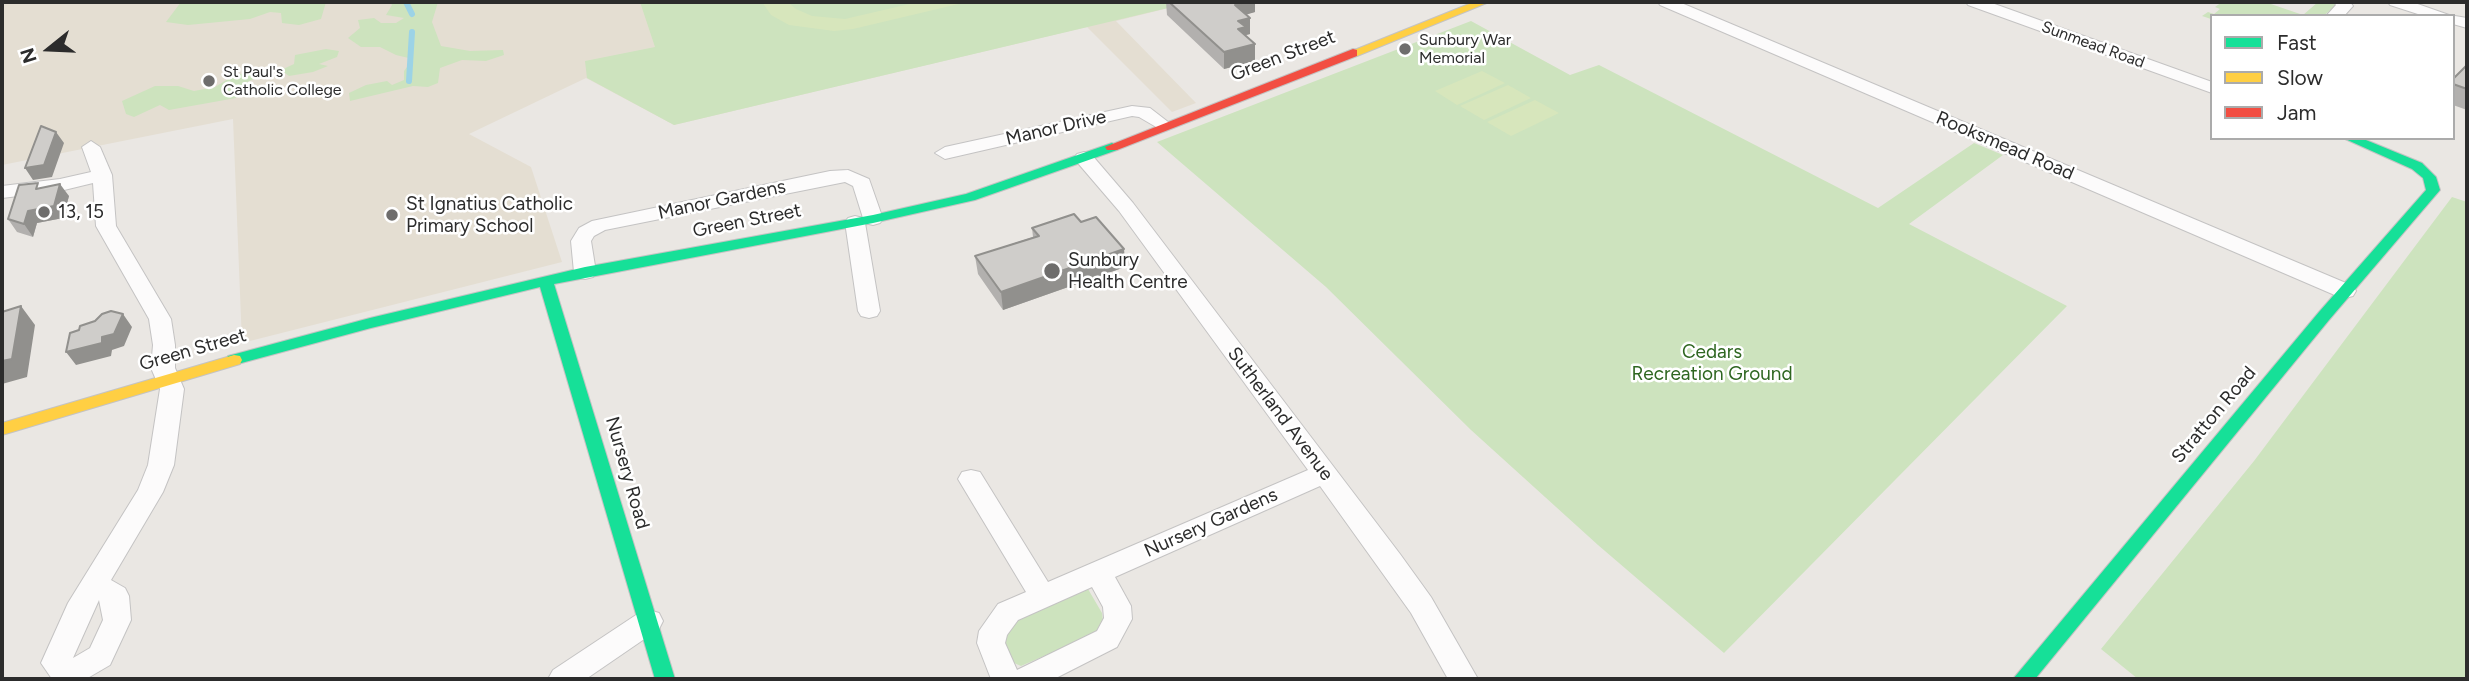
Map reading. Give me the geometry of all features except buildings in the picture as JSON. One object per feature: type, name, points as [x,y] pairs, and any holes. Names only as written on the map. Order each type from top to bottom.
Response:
[{"type":"street","points":[[1444,2],[1462,10]]},
{"type":"street","name":"Green Street","points":[[2,429],[167,378],[358,326],[585,272],[864,220],[970,197],[1084,158],[1483,2]]},
{"type":"street","name":"Rooksmead Road","points":[[1666,2],[2345,291]]},
{"type":"street","name":"Sunmead Road","points":[[1974,2],[2210,87]]},
{"type":"street","points":[[2396,2],[2435,14]]},
{"type":"street","name":"Manor Drive","points":[[945,153],[1132,111],[1144,112],[1163,125]]},
{"type":"street","name":"Stratton Road","points":[[2023,679],[2432,190],[2429,177],[2417,166],[2355,140]]},
{"type":"street","points":[[91,148],[102,175],[106,226],[160,319],[164,345],[163,368],[172,388],[161,466],[150,492],[96,584]]},
{"type":"street","name":"Sutherland Avenue","points":[[1084,158],[1126,207],[1325,473],[1421,605],[1463,679]]},
{"type":"street","points":[[2,191],[16,192],[60,185],[102,175]]},
{"type":"street","name":"Manor Gardens","points":[[585,272],[580,241],[586,232],[599,225],[830,177],[848,176],[862,183],[864,220]]},
{"type":"street","points":[[864,220],[869,311]]},
{"type":"street","name":"Nursery Road","points":[[546,281],[665,679]]},
{"type":"street","name":"Nursery Gardens","points":[[1006,679],[994,656],[991,643],[993,631],[1008,612],[1325,473]]},
{"type":"street","points":[[972,479],[1043,597]]},
{"type":"street","points":[[1027,679],[1107,639],[1118,619],[1117,606],[1098,573]]},
{"type":"street","points":[[563,679],[649,621]]},
{"type":"shaded area","points":[[2,2],[1187,2],[1189,3],[1116,21],[1196,103],[1172,112],[1087,27],[674,125],[586,78],[469,134],[531,167],[562,262],[242,343],[233,119],[2,165]]},
{"type":"green space","points":[[181,2],[326,2],[321,19],[299,25],[282,23],[281,13],[270,12],[250,19],[188,25],[166,22]]},
{"type":"green space","points":[[390,2],[438,2],[432,22],[441,46],[470,51],[503,50],[504,55],[486,61],[462,60],[440,68],[438,83],[428,87],[413,86],[350,101],[349,93],[366,85],[387,81],[392,85],[404,80],[404,71],[413,59],[380,47],[361,47],[348,38],[360,28],[358,20],[374,18],[381,23],[396,23],[404,18],[386,15],[392,5]]},
{"type":"green space","points":[[640,2],[1189,3],[674,125],[587,78],[585,61],[655,47]]},
{"type":"green space","points":[[762,2],[788,2],[812,16],[845,19],[918,2],[967,2],[834,31],[789,25],[771,15]]},
{"type":"green space","points":[[2222,2],[2265,2],[2300,14],[2214,14],[2220,9],[2215,7]]},
{"type":"green space","points":[[2318,2],[2333,2],[2336,6],[2326,14],[2304,14]]},
{"type":"green space","points":[[2208,12],[2214,14],[2210,14],[2210,19],[2202,16]]},
{"type":"green space","name":"Cedars Recreation Ground","points":[[1471,21],[1570,75],[1599,65],[1878,208],[1974,143],[2003,155],[1909,224],[2067,306],[1724,653],[1598,545],[1471,430],[1326,287],[1157,142]]},
{"type":"green space","points":[[326,49],[339,51],[337,57],[319,64],[328,66],[289,76],[281,70],[294,64],[295,55]]},
{"type":"green space","points":[[253,71],[259,76],[240,86],[236,98],[169,110],[160,105],[134,117],[126,114],[122,101],[155,86],[178,86],[194,91],[215,87],[233,76]]},
{"type":"green space","points":[[1482,71],[1505,83],[1457,105],[1435,91]]},
{"type":"green space","points":[[1508,85],[1531,98],[1484,120],[1460,106]]},
{"type":"green space","points":[[1535,100],[1559,113],[1511,136],[1487,122]]},
{"type":"green space","points":[[2452,197],[2467,202],[2467,679],[2138,679],[2101,649],[2254,461]]},
{"type":"green space","points":[[1088,589],[1102,613],[1100,632],[1021,666],[1005,659],[1003,627],[1007,623]]},
{"type":"waterway","points":[[406,2],[412,14]]},
{"type":"waterway","points":[[409,81],[412,32]]},
{"type":"traffic: fast","points":[[2023,679],[2324,316],[2433,190],[2429,177],[2417,166],[2354,140]]},
{"type":"traffic: fast","points":[[234,360],[370,323],[585,272],[873,219],[970,197],[1112,147]]},
{"type":"traffic: fast","points":[[546,281],[665,679]]},
{"type":"traffic: slow","points":[[1353,53],[1483,2]]},
{"type":"traffic: slow","points":[[2,429],[234,360]]},
{"type":"traffic: jam","points":[[1112,147],[1353,53]]},
{"type":"place","name":"Sunbury War Memorial","points":[[1405,49]]},
{"type":"place","name":"St Paul's Catholic College","points":[[209,81]]},
{"type":"place","name":"13, 15","points":[[44,212]]},
{"type":"place","name":"St Ignatius Catholic Primary School","points":[[392,215]]},
{"type":"place","name":"Sunbury Health Centre","points":[[1052,271]]}]
